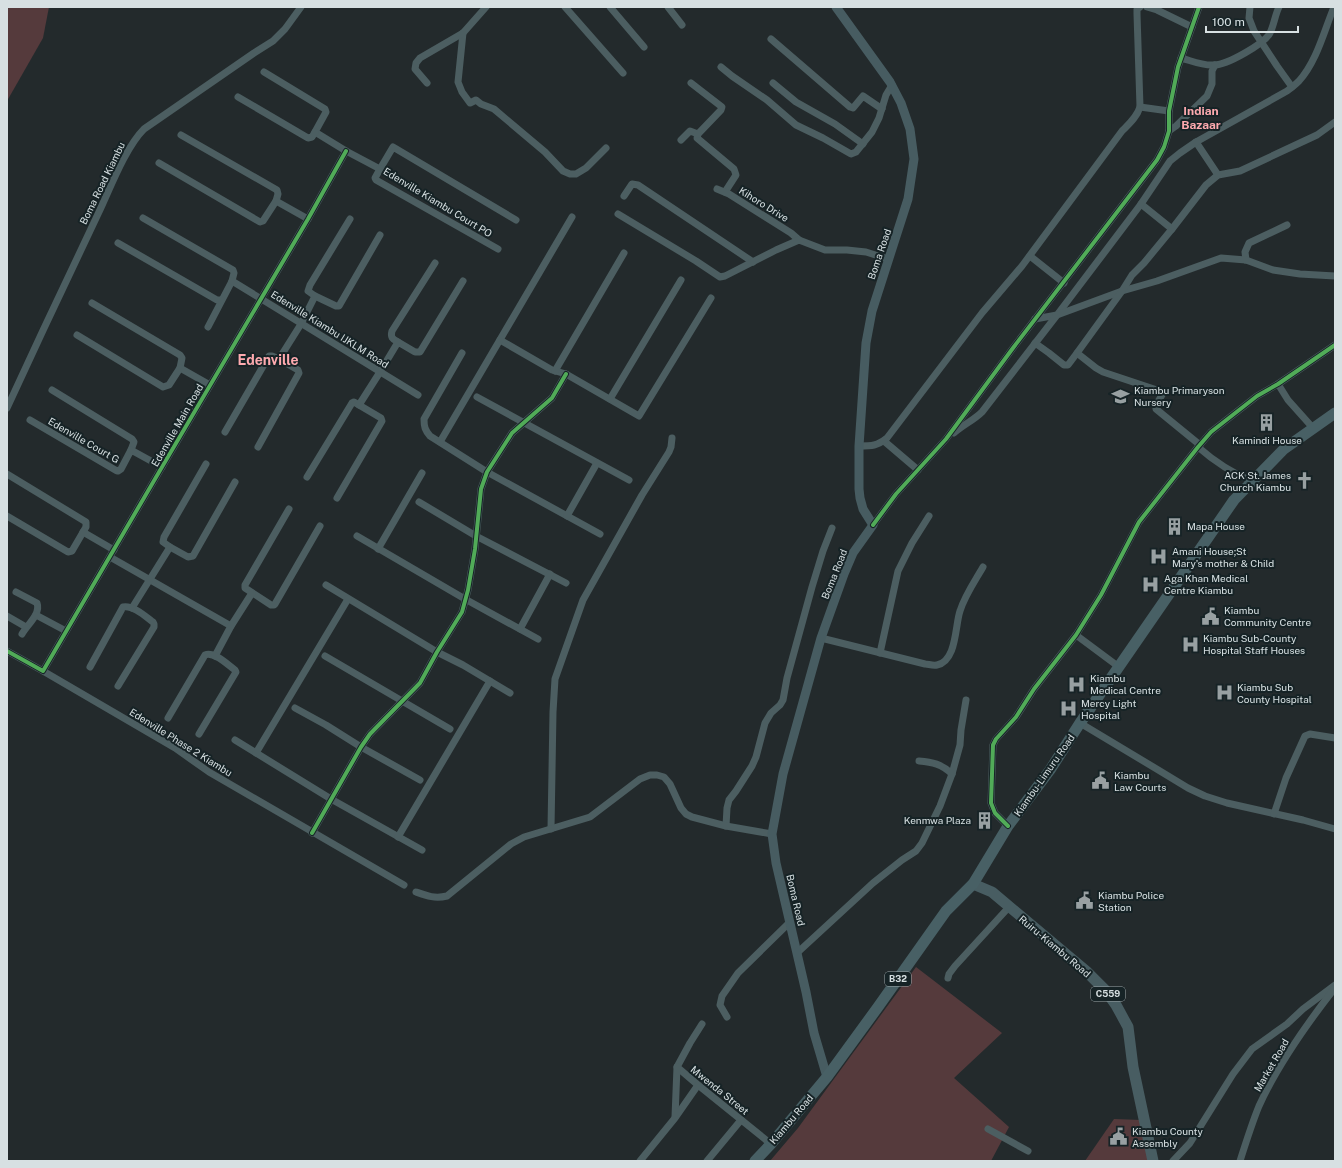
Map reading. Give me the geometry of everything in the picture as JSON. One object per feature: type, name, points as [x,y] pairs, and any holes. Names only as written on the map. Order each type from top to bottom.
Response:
[{"type":"highway","name":"Kiambu-Limuru Road","points":[[827,1077],[946,911],[973,884],[1008,826],[1050,770],[1080,723],[1229,506],[1284,448],[1335,413]]},
{"type":"highway","name":"Kiambu Road","points":[[755,1161],[827,1077]]},
{"type":"main road","name":"Boma Road","points":[[827,1077],[814,1033],[776,864],[772,834],[783,774],[821,638],[853,553],[873,525],[863,509],[860,498],[859,446],[866,344],[872,311],[908,199],[914,159],[910,129],[901,103],[892,85],[836,7]]},
{"type":"main road","name":"Ruiru-Kiambu Road","points":[[973,884],[992,892],[1086,971],[1116,1005],[1128,1027],[1133,1067],[1154,1161]]},
{"type":"street","name":"Boma Road Kiambu","points":[[7,408],[122,163],[139,134],[144,129],[273,41],[285,29],[301,7]]},
{"type":"street","points":[[427,83],[415,69],[416,63],[420,58],[463,33],[486,7]]},
{"type":"street","points":[[565,7],[623,73]]},
{"type":"street","points":[[610,7],[644,47]]},
{"type":"street","points":[[668,7],[682,25]]},
{"type":"street","points":[[859,446],[872,446],[884,440],[891,432],[982,313],[1030,256],[1122,131],[1139,112],[1137,14],[1140,7]]},
{"type":"street","points":[[1147,7],[1192,27]]},
{"type":"street","points":[[873,525],[896,494],[946,439],[1160,154],[1164,147],[1168,131],[1169,111],[1181,58],[1199,7]]},
{"type":"street","points":[[1250,7],[1249,18],[1254,31],[1292,87]]},
{"type":"street","points":[[1181,58],[1215,65],[1237,57],[1266,39],[1279,7]]},
{"type":"street","points":[[946,439],[982,412],[1141,204],[1170,161],[1196,142],[1287,91],[1299,80],[1308,68],[1318,49],[1334,7]]},
{"type":"street","points":[[463,33],[458,82],[462,92],[470,103],[476,100],[481,104],[494,108],[545,152],[563,171],[570,174],[576,174],[586,168],[606,148]]},
{"type":"street","points":[[771,38],[850,107],[853,108],[856,106],[863,96],[882,109]]},
{"type":"street","points":[[1168,131],[1176,126],[1207,96],[1212,84],[1215,65]]},
{"type":"street","points":[[721,67],[767,100],[796,125],[824,138],[851,154],[856,152],[872,132],[879,118],[886,95],[892,85]]},
{"type":"street","points":[[238,97],[308,138],[312,138],[326,112],[326,109],[264,72]]},
{"type":"street","points":[[691,83],[722,107],[721,110],[698,134],[697,138],[698,141],[736,172],[736,175],[725,192]]},
{"type":"street","points":[[773,84],[796,102],[835,124],[863,144]]},
{"type":"street","points":[[1140,107],[1169,111]]},
{"type":"street","points":[[1035,343],[1064,365],[1068,365],[1132,275],[1172,229],[1206,185],[1218,175],[1240,171],[1317,134],[1335,122]]},
{"type":"street","points":[[682,140],[690,131],[698,134]]},
{"type":"street","points":[[315,132],[380,169],[394,147],[516,220]]},
{"type":"street","points":[[159,163],[260,222],[262,221],[276,200],[278,194],[277,190],[181,135]]},
{"type":"street","points":[[1196,142],[1218,175]]},
{"type":"street","name":"Edenville Main Road","points":[[43,671],[308,219],[346,151]]},
{"type":"street","points":[[1160,154],[1170,161]]},
{"type":"street","name":"Edenville Kiambu Court PO","points":[[380,169],[375,178],[376,180],[498,249]]},
{"type":"street","points":[[624,196],[632,184],[638,185],[754,262]]},
{"type":"street","name":"Kihoro Drive","points":[[717,189],[725,192],[799,240],[825,250],[866,252],[888,259]]},
{"type":"street","points":[[276,200],[308,219]]},
{"type":"street","points":[[1141,204],[1172,229]]},
{"type":"street","points":[[618,214],[720,277],[725,276],[799,240]]},
{"type":"street","points":[[440,442],[572,217]]},
{"type":"street","points":[[143,218],[232,268],[234,273],[232,281],[208,327]]},
{"type":"street","points":[[350,219],[308,288],[308,291],[315,296],[339,306],[380,235]]},
{"type":"street","points":[[1246,260],[1245,252],[1249,243],[1287,225]]},
{"type":"street","points":[[118,242],[217,300],[221,300]]},
{"type":"street","points":[[555,371],[624,253]]},
{"type":"street","points":[[1030,256],[1064,283]]},
{"type":"street","points":[[1035,319],[1057,315],[1122,291],[1221,258],[1246,260],[1273,270],[1300,274],[1335,276]]},
{"type":"street","points":[[435,262],[397,321],[391,335],[392,339],[415,352],[420,352],[463,281]]},
{"type":"street","points":[[610,399],[682,280]]},
{"type":"street","name":"Edenville Kiambu IJKLM Road","points":[[232,281],[418,395]]},
{"type":"street","points":[[279,359],[301,324],[315,296]]},
{"type":"street","points":[[500,340],[555,371],[566,374],[639,416],[711,298]]},
{"type":"street","points":[[76,335],[163,387],[169,385],[180,368],[182,358],[180,355],[92,303]]},
{"type":"street","points":[[359,405],[398,342]]},
{"type":"street","points":[[1008,826],[995,813],[991,803],[993,745],[996,739],[1016,717],[1034,689],[1076,635],[1101,595],[1139,522],[1211,432],[1257,396],[1278,384],[1335,345]]},
{"type":"street","points":[[1013,348],[1024,357]]},
{"type":"street","points":[[462,353],[424,419],[426,432],[487,472],[600,534]]},
{"type":"street","points":[[1077,353],[1103,372],[1160,391],[1162,395],[1156,405],[1156,409],[1226,469],[1252,481]]},
{"type":"street","points":[[225,432],[270,356],[279,359],[298,370],[299,373],[258,447]]},
{"type":"street","points":[[180,368],[210,385]]},
{"type":"street","points":[[311,832],[361,747],[370,734],[420,683],[462,612],[476,536],[481,489],[487,472],[512,433],[552,398],[566,374]]},
{"type":"street","points":[[1278,384],[1288,400],[1313,428]]},
{"type":"street","points":[[52,390],[132,439],[134,442],[131,450]]},
{"type":"street","points":[[477,397],[629,480]]},
{"type":"street","points":[[307,477],[352,403],[354,402],[381,418],[382,422],[337,498]]},
{"type":"street","name":"Edenville Court G","points":[[30,420],[118,471],[121,469],[131,450],[162,467]]},
{"type":"street","points":[[551,828],[555,679],[583,600],[642,495],[669,452],[672,438]]},
{"type":"street","points":[[884,440],[918,470]]},
{"type":"street","points":[[567,516],[597,463]]},
{"type":"street","points":[[206,464],[164,537],[163,542],[170,547],[188,557],[193,556],[235,482]]},
{"type":"street","points":[[7,474],[86,522],[86,527],[72,550],[68,552],[7,516]]},
{"type":"street","points":[[378,549],[422,474]]},
{"type":"street","points":[[419,502],[476,536],[566,583]]},
{"type":"street","points":[[289,508],[245,585],[245,588],[271,605],[274,606],[320,526]]},
{"type":"street","points":[[880,653],[898,571],[912,543],[929,516]]},
{"type":"street","points":[[726,826],[728,800],[736,791],[752,766],[756,757],[765,723],[771,712],[778,707],[783,700],[787,678],[812,587],[823,550],[832,528]]},
{"type":"street","points":[[83,532],[149,580],[231,626]]},
{"type":"street","points":[[357,536],[465,599],[538,639]]},
{"type":"street","points":[[132,608],[170,547]]},
{"type":"street","points":[[821,638],[924,664],[937,665],[944,662],[952,647],[960,611],[983,567]]},
{"type":"street","points":[[520,629],[550,574]]},
{"type":"street","points":[[326,585],[437,652],[510,693]]},
{"type":"street","points":[[16,592],[37,603],[38,607],[36,615],[22,634]]},
{"type":"street","points":[[215,656],[231,626],[252,593]]},
{"type":"street","points":[[256,753],[348,599]]},
{"type":"street","points":[[90,667],[122,609],[126,606],[132,608],[153,622],[154,624],[118,686]]},
{"type":"street","points":[[36,615],[66,631]]},
{"type":"street","points":[[7,616],[26,627]]},
{"type":"street","points":[[1076,635],[1119,667]]},
{"type":"street","points":[[7,651],[43,671]]},
{"type":"street","points":[[168,718],[205,655],[207,653],[215,656],[236,672],[199,734]]},
{"type":"street","points":[[325,656],[450,729]]},
{"type":"street","name":"Edenville Phase 2 Kiambu","points":[[43,671],[175,748],[209,772],[404,885]]},
{"type":"street","points":[[398,837],[490,681]]},
{"type":"street","points":[[797,953],[873,883],[916,851],[922,843],[940,806],[952,774],[960,746],[966,700]]},
{"type":"street","points":[[295,708],[420,780]]},
{"type":"street","points":[[1080,723],[1188,788],[1205,796],[1226,803],[1335,829]]},
{"type":"street","points":[[1274,814],[1286,778],[1305,736],[1310,734],[1335,738]]},
{"type":"street","points":[[235,740],[331,799],[422,850]]},
{"type":"street","points":[[919,761],[939,764],[952,774]]},
{"type":"street","points":[[416,892],[430,897],[447,896],[511,844],[524,837],[590,817],[640,779],[650,775],[664,777],[670,784],[681,808],[686,814],[692,817],[726,826],[772,834]]},
{"type":"street","points":[[948,978],[955,966],[1009,907]]},
{"type":"street","points":[[727,1017],[720,1005],[722,996],[738,974],[790,922]]},
{"type":"street","points":[[1173,1161],[1190,1143],[1233,1074],[1252,1049],[1287,1024],[1302,1009],[1335,986]]},
{"type":"street","name":"Market Road","points":[[1240,1161],[1259,1105],[1289,1052],[1335,986]]},
{"type":"street","name":"Mwenda Street","points":[[702,1024],[677,1067],[771,1144]]},
{"type":"street","points":[[675,1118],[677,1067]]},
{"type":"street","points":[[640,1161],[675,1118],[698,1085]]},
{"type":"street","points":[[707,1161],[741,1120]]},
{"type":"street","points":[[988,1128],[1028,1150]]},
{"type":"shaded area","points":[[7,7],[49,7],[43,38],[7,101]]},
{"type":"shaded area","points":[[916,967],[1002,1033],[954,1078],[1009,1127],[991,1161],[770,1161],[798,1128]]},
{"type":"shaded area","points":[[1114,1119],[1142,1120],[1149,1161],[1085,1161]]},
{"type":"cycle path","points":[[873,525],[896,494],[946,439],[1013,348],[1157,160],[1164,147],[1169,131],[1169,111],[1178,67],[1199,7]]},
{"type":"cycle path","points":[[7,651],[43,671],[308,219],[346,151]]},
{"type":"cycle path","points":[[1008,826],[995,813],[991,803],[993,745],[996,739],[1016,717],[1034,689],[1076,635],[1101,595],[1139,522],[1211,432],[1257,396],[1278,384],[1335,345]]},
{"type":"cycle path","points":[[312,833],[361,747],[370,734],[420,683],[462,612],[468,590],[475,549],[481,489],[487,472],[512,433],[552,398],[566,374]]},
{"type":"place","name":"Kiambu Primaryson Nursery","points":[[1121,396]]},
{"type":"place","name":"Kamindi House","points":[[1267,423]]},
{"type":"place","name":"ACK St. James Church Kiambu","points":[[1304,481]]},
{"type":"place","name":"Mapa House","points":[[1174,526]]},
{"type":"place","name":"Amani House;St Mary's mother & Child","points":[[1159,557]]},
{"type":"place","name":"Aga Khan Medical Centre Kiambu","points":[[1151,584]]},
{"type":"place","name":"Kiambu Community Centre","points":[[1211,616]]},
{"type":"place","name":"Kiambu Sub-County Hospital Staff Houses","points":[[1190,644]]},
{"type":"place","name":"Kiambu Medical Centre","points":[[1077,684]]},
{"type":"place","name":"Kiambu Sub County Hospital","points":[[1224,693]]},
{"type":"place","name":"Mercy Light Hospital","points":[[1068,709]]},
{"type":"place","name":"Kiambu Law Courts","points":[[1101,781]]},
{"type":"place","name":"Kenmwa Plaza","points":[[984,820]]},
{"type":"place","name":"Kiambu Police Station","points":[[1085,901]]},
{"type":"place","name":"Kiambu County Assembly","points":[[1119,1137]]},
{"type":"district","name":"Indian Bazaar","points":[[1201,118]]},
{"type":"district","name":"Edenville","points":[[268,360]]}]
